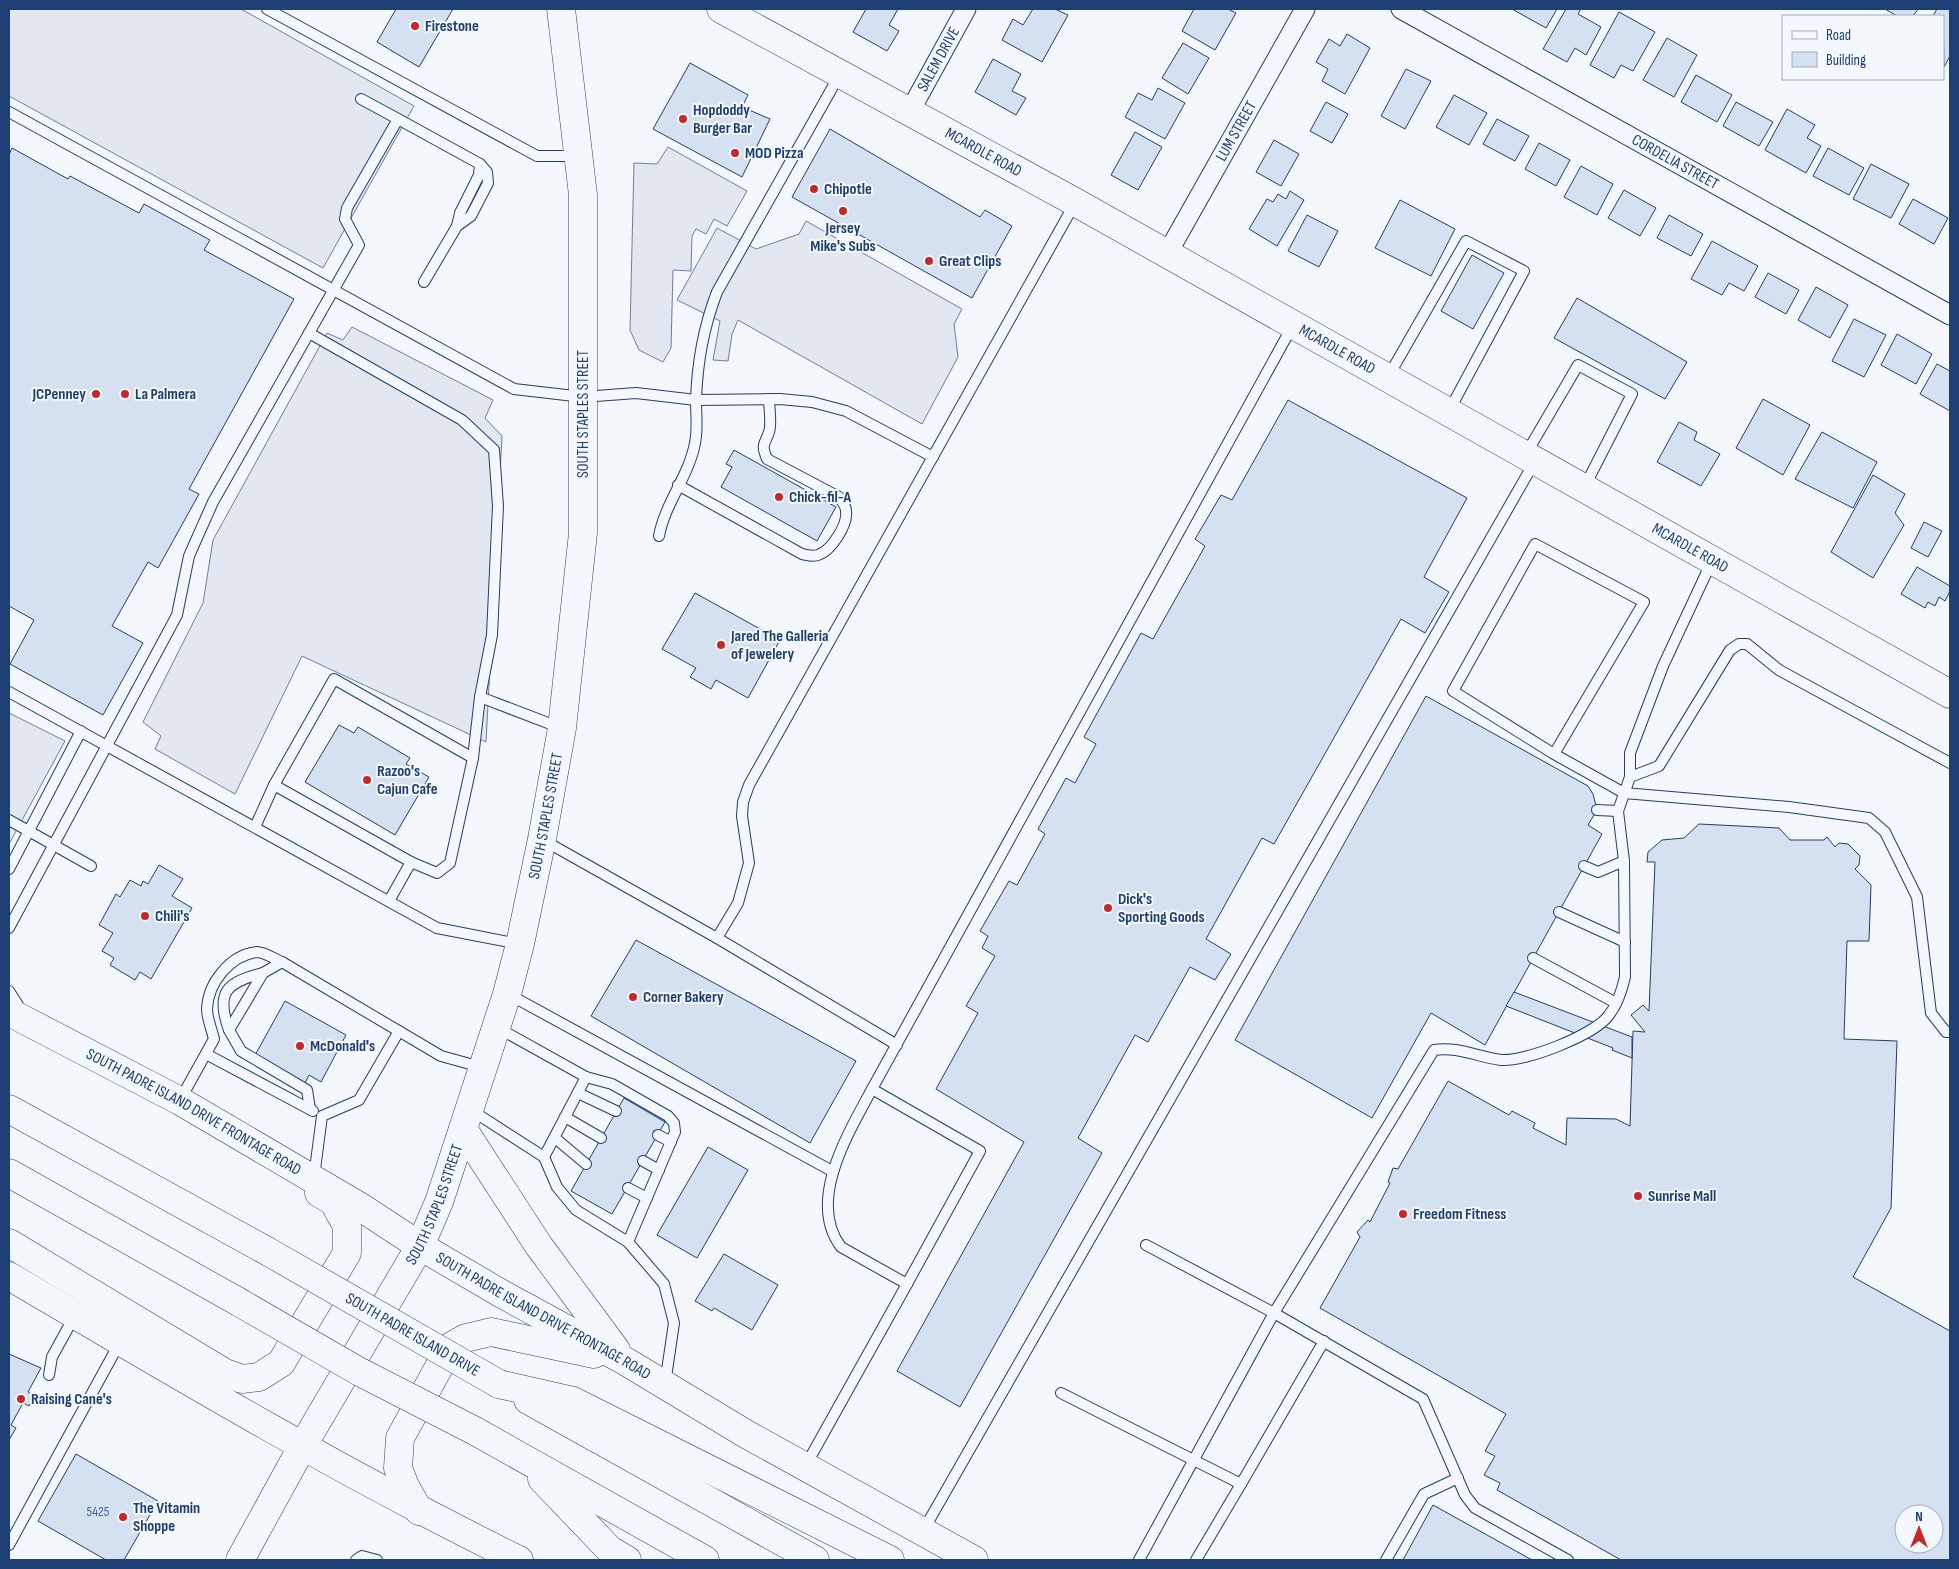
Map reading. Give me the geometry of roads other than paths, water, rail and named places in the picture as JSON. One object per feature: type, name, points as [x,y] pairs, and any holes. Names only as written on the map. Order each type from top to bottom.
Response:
[{"type":"main road","name":"SOUTH STAPLES STREET","points":[[240,1560],[302,1447],[420,1246],[439,1202],[507,994],[520,944],[542,839],[562,728],[583,532],[583,195],[561,9]]},
{"type":"main road","name":"MCARDLE ROAD","points":[[721,9],[910,110],[1076,202],[1950,694]]},
{"type":"main road","name":"SOUTH PADRE ISLAND DRIVE FRONTAGE ROAD","points":[[19,1017],[180,1101],[359,1206],[420,1246],[502,1294],[625,1361],[805,1466],[974,1560]]},
{"type":"main road","points":[[9,1244],[225,1373],[242,1379],[259,1377],[281,1363],[347,1253],[347,1226],[332,1201],[189,1120],[180,1101]]},
{"type":"main road","name":"SOUTH PADRE ISLAND DRIVE","points":[[9,1108],[815,1560]]},
{"type":"main road","points":[[466,1119],[540,1246],[605,1338],[625,1361]]},
{"type":"main road","points":[[9,1173],[360,1372],[475,1431],[705,1560]]},
{"type":"main road","points":[[9,1276],[302,1447],[489,1550],[519,1560]]},
{"type":"main road","points":[[419,1511],[405,1486],[398,1468],[400,1438],[450,1347],[466,1338],[491,1332],[625,1361]]},
{"type":"main road","points":[[499,1384],[573,1401],[890,1560]]},
{"type":"main road","points":[[524,1460],[610,1550],[627,1560]]},
{"type":"street","name":"SALEM DRIVE","points":[[910,110],[966,9]]},
{"type":"street","name":"LUM STREET","points":[[1167,254],[1304,9]]},
{"type":"street","name":"CORDELIA STREET","points":[[1401,9],[1950,315]]},
{"type":"lane","points":[[267,9],[537,156],[578,156]]},
{"type":"lane","points":[[659,536],[662,518],[695,445],[696,400],[702,342],[709,312],[717,292],[841,73]]},
{"type":"lane","points":[[361,99],[480,164],[479,175],[460,213],[457,226],[424,282]]},
{"type":"lane","points":[[9,112],[514,390],[583,397],[636,393],[696,400],[769,399],[812,402],[846,411],[933,457]]},
{"type":"lane","points":[[9,928],[106,745],[178,615],[190,556],[212,502],[359,245],[345,219],[347,208],[398,119]]},
{"type":"lane","points":[[717,938],[738,903],[749,863],[742,816],[743,802],[749,785],[1076,202]]},
{"type":"lane","points":[[1388,378],[1466,242],[1524,271],[1448,412]]},
{"type":"lane","points":[[907,1284],[841,1247],[835,1239],[828,1214],[832,1171],[872,1089],[1293,324]]},
{"type":"lane","points":[[274,785],[411,862],[437,872],[450,863],[473,758],[480,697],[492,635],[498,506],[494,450],[462,420],[309,333]]},
{"type":"lane","points":[[923,1532],[1530,458],[1578,365],[1632,394],[1584,488]]},
{"type":"lane","points":[[678,485],[802,554],[818,555],[826,550],[832,544],[846,518],[844,504],[839,497],[767,459],[763,450],[763,441],[769,432],[769,399]]},
{"type":"lane","points":[[1554,754],[1644,602],[1535,544],[1453,691],[1554,754],[1624,793],[1789,807],[1869,818],[1885,832],[1917,897],[1932,1013],[1946,1032],[1950,1032]]},
{"type":"lane","points":[[1139,1560],[1274,1313],[1434,1050],[1448,1047],[1503,1060],[1525,1057],[1575,1040],[1609,1017],[1621,995],[1625,976],[1624,861],[1618,811],[1630,777],[1630,752],[1663,666],[1713,560]]},
{"type":"lane","points":[[1630,777],[1659,766],[1730,650],[1739,644],[1747,644],[1779,670],[1950,763]]},
{"type":"lane","points":[[256,827],[274,785],[334,679],[473,758]]},
{"type":"lane","points":[[9,692],[437,928],[520,944]]},
{"type":"lane","points":[[480,697],[562,728]]},
{"type":"lane","points":[[9,869],[81,731]]},
{"type":"lane","points":[[1597,810],[1618,811]]},
{"type":"lane","points":[[9,820],[91,866]]},
{"type":"lane","points":[[542,839],[717,938],[897,1045]]},
{"type":"lane","points":[[1584,866],[1598,872],[1624,861]]},
{"type":"lane","points":[[389,901],[411,862]]},
{"type":"lane","points":[[1559,912],[1625,942]]},
{"type":"lane","points":[[180,1101],[214,1039],[207,1011],[210,994],[226,968],[236,958],[258,952],[282,962],[441,1056],[483,1067]]},
{"type":"lane","points":[[1533,958],[1616,1003]]},
{"type":"lane","points":[[282,962],[263,973],[241,979],[229,986],[224,997],[223,1013],[229,1030],[241,1051],[307,1090],[310,1109]]},
{"type":"lane","points":[[229,1030],[263,973]]},
{"type":"lane","points":[[9,992],[19,1017]]},
{"type":"lane","points":[[507,994],[832,1171]]},
{"type":"lane","points":[[496,1028],[586,1077],[612,1084],[668,1116],[674,1123],[675,1132],[628,1242]]},
{"type":"lane","points":[[322,1116],[359,1100],[399,1031]]},
{"type":"lane","points":[[206,1054],[322,1116]]},
{"type":"lane","points":[[544,1157],[586,1077]]},
{"type":"lane","points":[[805,1466],[980,1151],[872,1089]]},
{"type":"lane","points":[[578,1093],[616,1111]]},
{"type":"lane","points":[[314,1180],[322,1116]]},
{"type":"lane","points":[[565,1117],[601,1138]]},
{"type":"lane","points":[[466,1119],[544,1157],[557,1187],[576,1210],[628,1242],[664,1284],[674,1322],[665,1385]]},
{"type":"lane","points":[[658,1135],[671,1142]]},
{"type":"lane","points":[[555,1138],[586,1164]]},
{"type":"lane","points":[[643,1161],[658,1170]]},
{"type":"lane","points":[[628,1188],[646,1198]]},
{"type":"lane","points":[[1146,1245],[1274,1313],[1423,1399],[1465,1495],[1475,1508],[1568,1560]]},
{"type":"lane","points":[[49,1375],[52,1357],[75,1315]]},
{"type":"lane","points":[[9,1545],[120,1341]]},
{"type":"lane","points":[[1196,1560],[1324,1341]]},
{"type":"lane","points":[[1061,1393],[1241,1484]]},
{"type":"lane","points":[[1386,1560],[1424,1494],[1458,1478]]},
{"type":"lane","points":[[356,1560],[362,1556],[377,1560]]},
{"type":"place","name":"Firestone","points":[[415,26]]},
{"type":"place","name":"Hopdoddy Burger Bar","points":[[683,119]]},
{"type":"place","name":"MOD Pizza","points":[[735,153]]},
{"type":"place","name":"Chipotle","points":[[814,189]]},
{"type":"place","name":"Jersey Mike's Subs","points":[[843,211]]},
{"type":"place","name":"Great Clips","points":[[929,261]]},
{"type":"place","name":"JCPenney","points":[[96,394]]},
{"type":"place","name":"La Palmera","points":[[125,394]]},
{"type":"place","name":"Chick-fil-A","points":[[779,497]]},
{"type":"place","name":"Jared The Galleria of Jewelery","points":[[721,645]]},
{"type":"place","name":"Razoo's Cajun Cafe","points":[[367,780]]},
{"type":"place","name":"Dick's Sporting Goods","points":[[1108,908]]},
{"type":"place","name":"Chili's","points":[[145,916]]},
{"type":"place","name":"Corner Bakery","points":[[633,997]]},
{"type":"place","name":"McDonald's","points":[[300,1046]]},
{"type":"place","name":"Sunrise Mall","points":[[1638,1196]]},
{"type":"place","name":"Freedom Fitness","points":[[1403,1214]]},
{"type":"place","name":"Raising Cane's","points":[[21,1399]]},
{"type":"place","name":"The Vitamin Shoppe","points":[[123,1517]]}]
